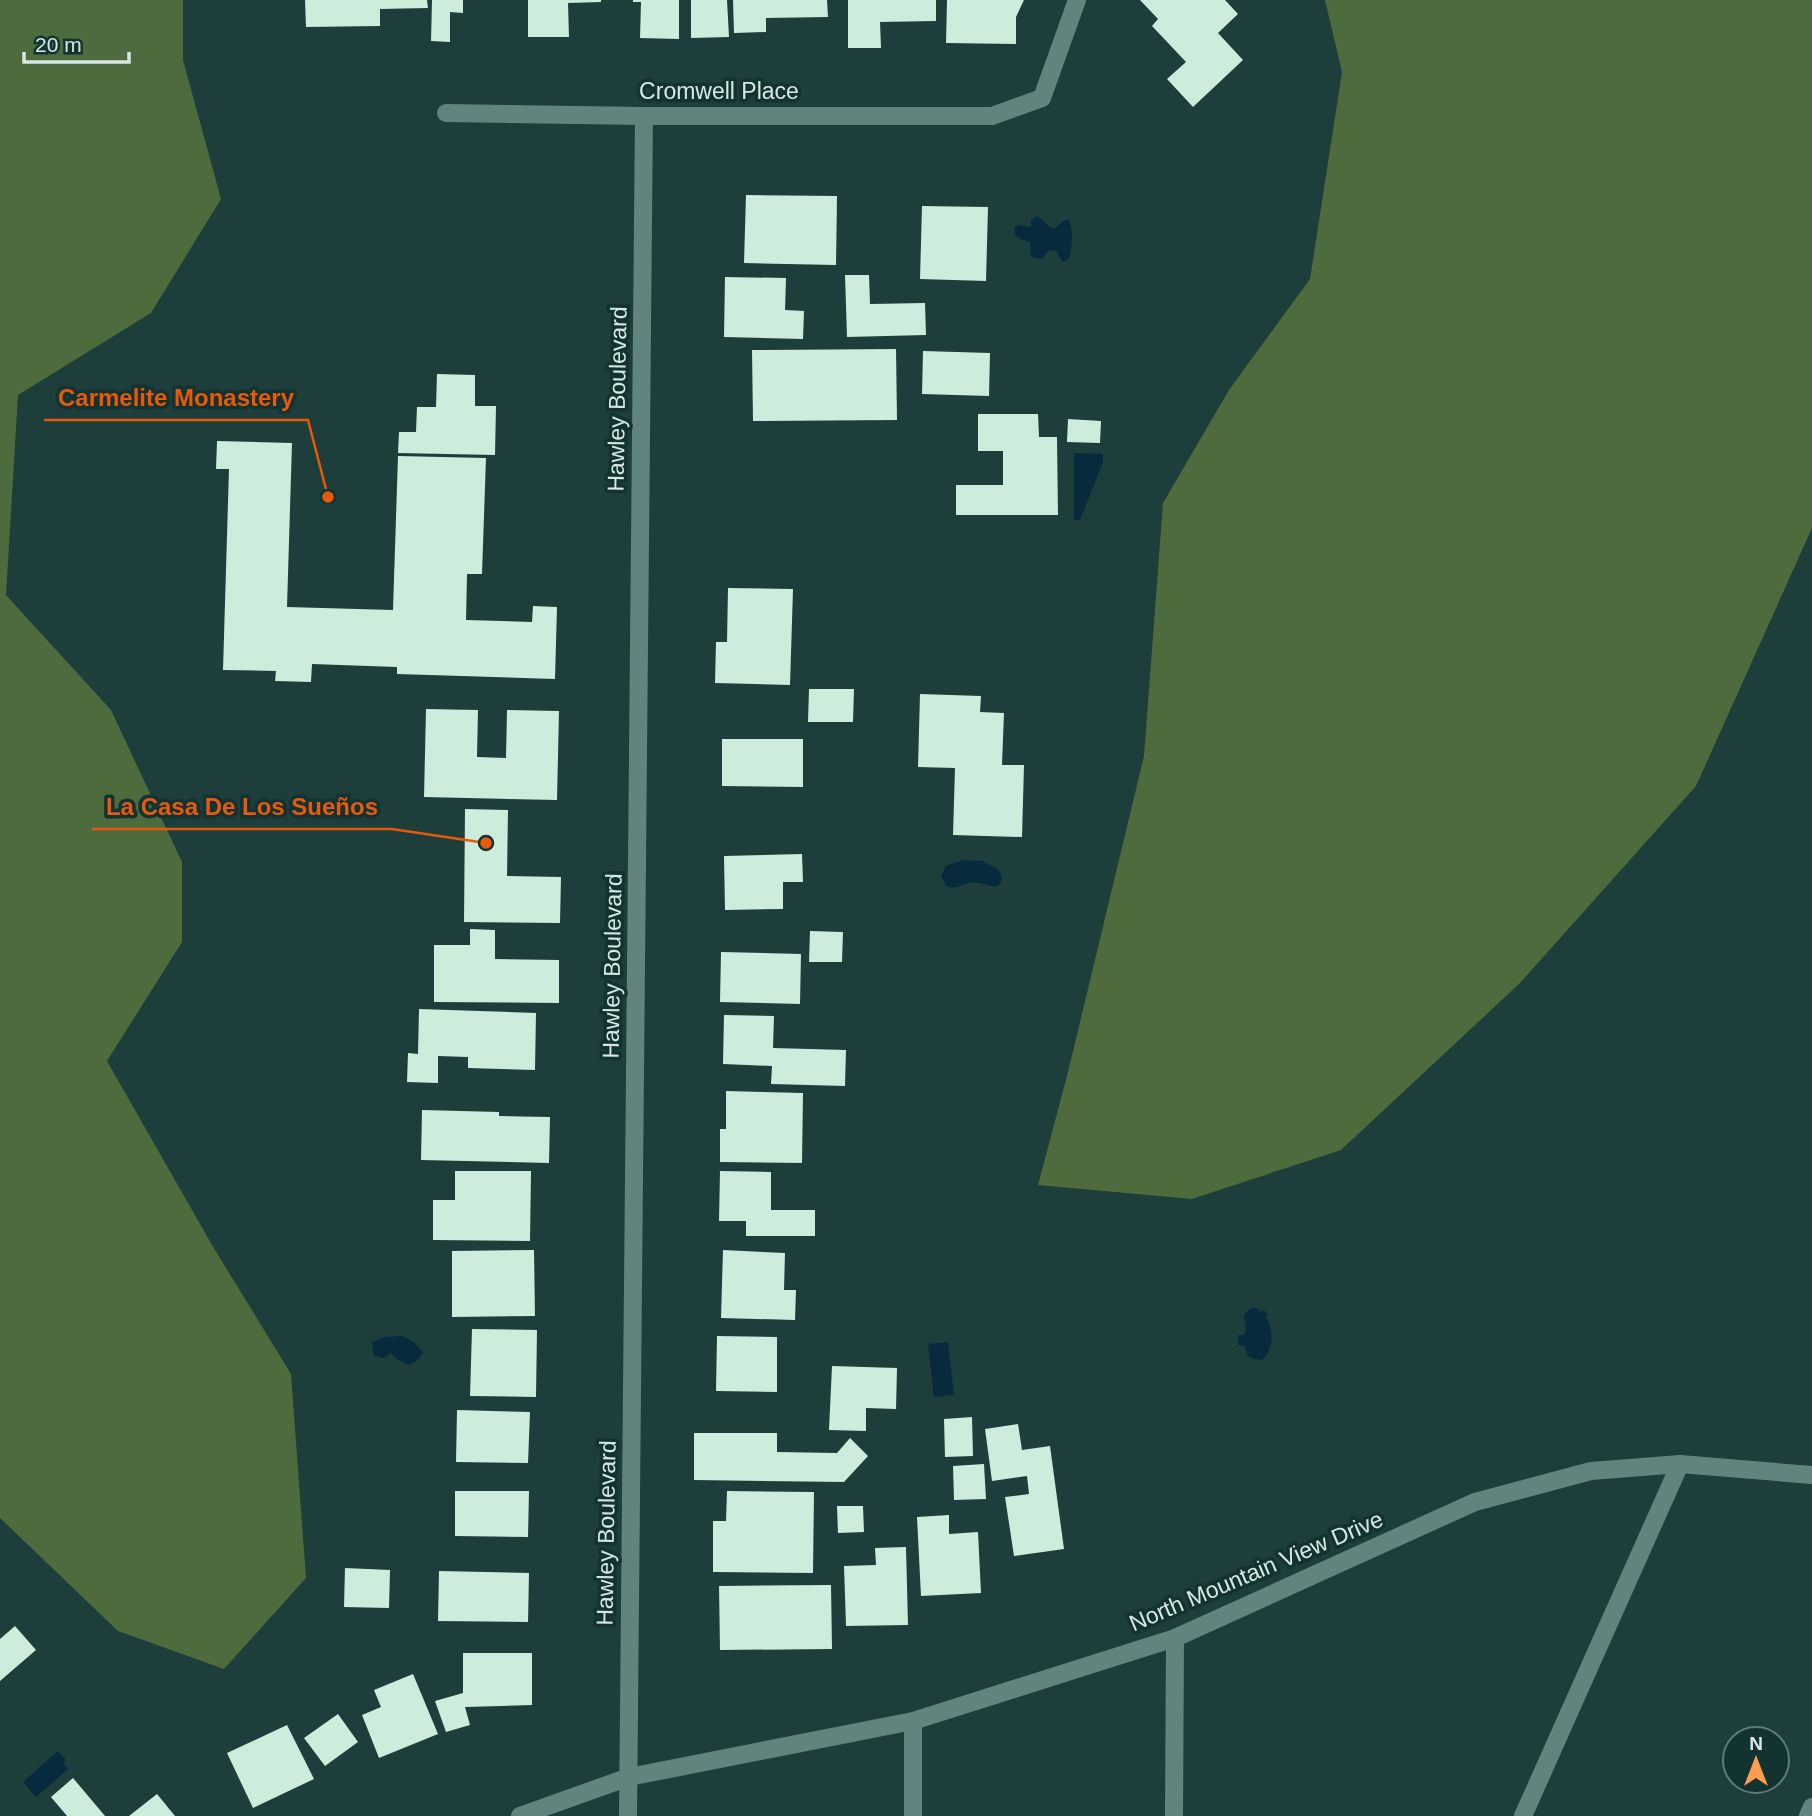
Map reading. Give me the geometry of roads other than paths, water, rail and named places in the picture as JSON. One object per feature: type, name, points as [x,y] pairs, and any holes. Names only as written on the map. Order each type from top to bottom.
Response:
[{"type":"street","name":"Cromwell Place","points":[[446,113],[992,116],[1042,98],[1077,0]]},
{"type":"street","name":"Hawley Boulevard","points":[[628,1816],[644,116]]},
{"type":"street","name":"North Mountain View Drive","points":[[520,1816],[629,1777],[913,1721],[1175,1637],[1475,1502],[1591,1471],[1680,1464],[1812,1475]]},
{"type":"street","points":[[1523,1816],[1680,1464]]},
{"type":"street","points":[[1174,1816],[1175,1637]]},
{"type":"street","points":[[913,1721],[913,1816]]},
{"type":"street","points":[[1808,1816],[1812,1807]]},
{"type":"water","points":[[1038,216],[1051,228],[1069,220],[1072,240],[1069,259],[1063,262],[1056,251],[1049,250],[1042,259],[1031,257],[1030,242],[1015,235],[1014,228],[1019,225],[1031,227],[1031,220]]},
{"type":"water","points":[[1074,453],[1103,454],[1103,462],[1080,520],[1074,520]]},
{"type":"water","points":[[962,860],[982,861],[998,869],[1002,877],[1001,883],[995,887],[976,883],[946,886],[941,876],[946,866]]},
{"type":"water","points":[[1252,1308],[1261,1312],[1264,1310],[1268,1314],[1266,1317],[1272,1340],[1269,1351],[1262,1360],[1248,1356],[1244,1346],[1238,1345],[1238,1335],[1244,1335],[1246,1329],[1244,1316]]},
{"type":"water","points":[[403,1336],[415,1343],[423,1353],[415,1361],[409,1365],[391,1353],[384,1358],[374,1356],[372,1342],[384,1337]]},
{"type":"water","points":[[948,1342],[954,1395],[934,1397],[928,1344]]},
{"type":"water","points":[[58,1751],[66,1760],[63,1763],[68,1769],[36,1797],[23,1782]]},
{"type":"place","name":"Carmelite Monastery","points":[[328,497]]},
{"type":"place","name":"La Casa De Los Sueños","points":[[486,843]]}]
